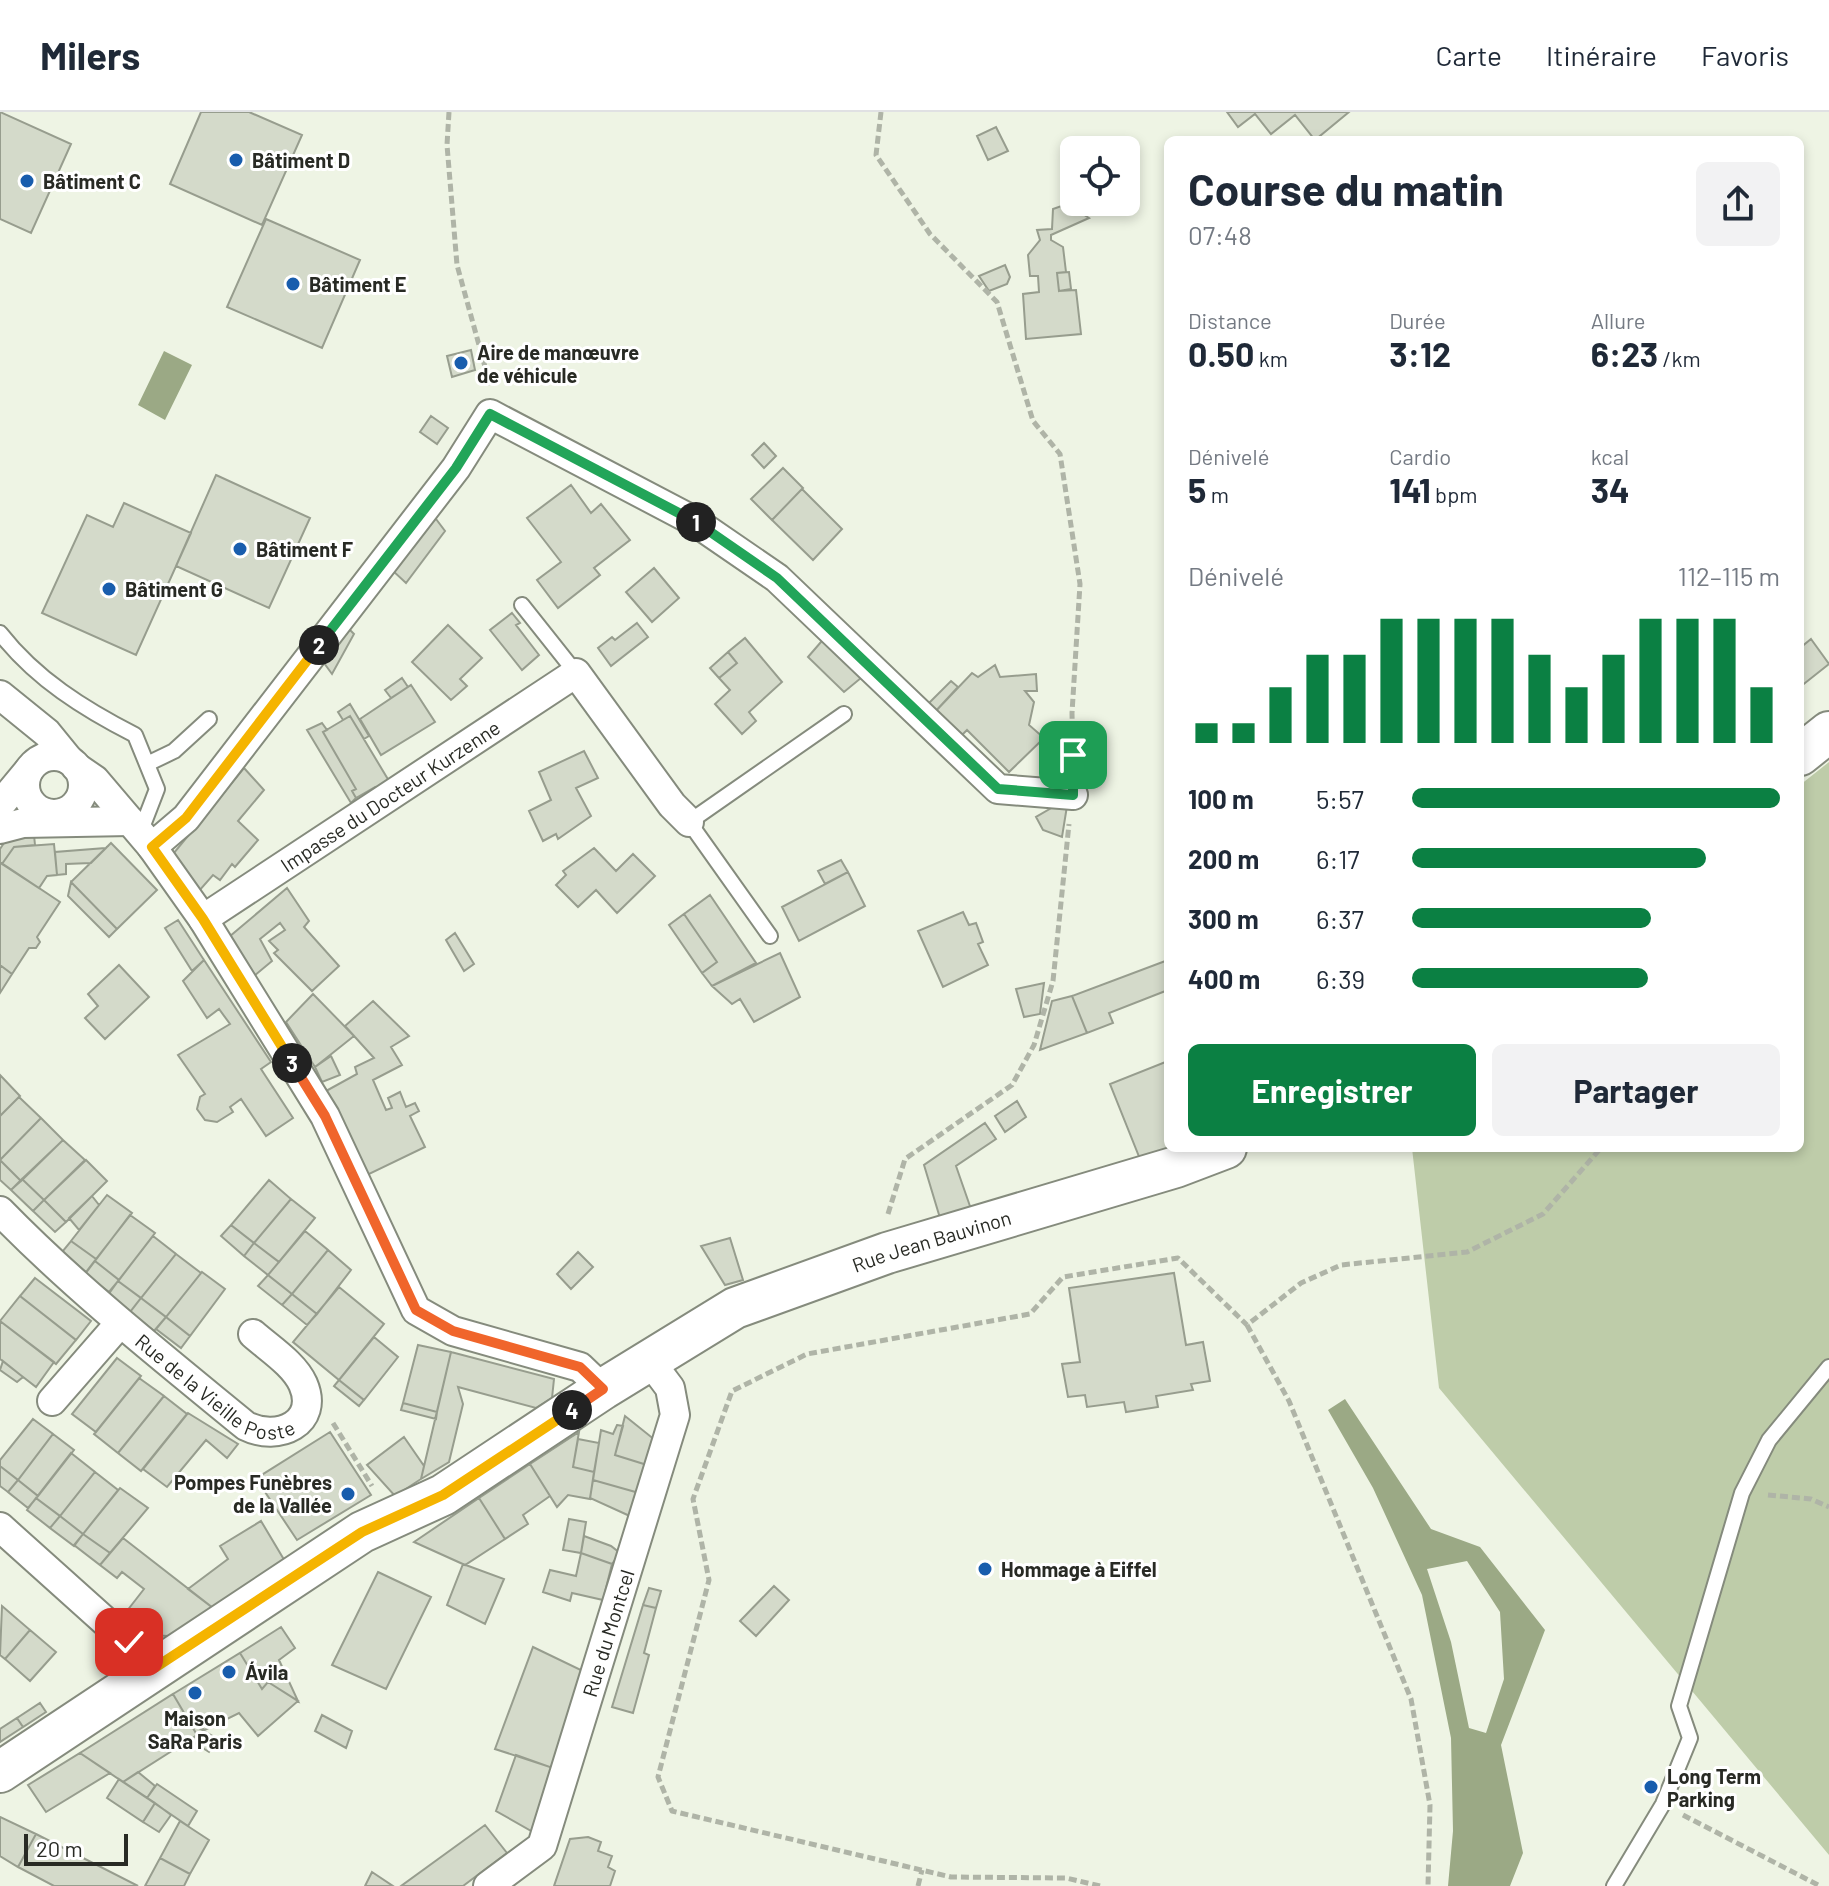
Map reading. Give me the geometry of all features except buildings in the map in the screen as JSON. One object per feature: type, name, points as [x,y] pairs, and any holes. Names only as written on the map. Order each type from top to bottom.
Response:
[{"type":"main road","points":[[1804,752],[1829,732]]},
{"type":"main road","name":"Rue Jean Bauvinon","points":[[0,1772],[362,1532],[395,1520],[443,1495],[603,1389],[735,1308],[887,1253],[1176,1167],[1215,1152]]},
{"type":"street","points":[[29,770],[26,796],[38,810],[47,813],[141,834],[186,818],[456,468],[490,414],[694,521],[777,578],[998,789],[1073,795]]},
{"type":"street","points":[[576,673],[672,805],[689,822]]},
{"type":"street","name":"Impasse du Docteur Kurzenne","points":[[203,919],[576,673]]},
{"type":"street","points":[[0,695],[47,733],[83,783],[78,801],[64,812],[47,813]]},
{"type":"street","points":[[0,805],[43,758],[61,757],[95,780],[141,834],[203,919],[325,1116],[416,1310],[453,1331],[580,1367],[603,1389]]},
{"type":"street","points":[[0,829],[23,823],[81,822]]},
{"type":"street","name":"Rue de la Vieille Poste","points":[[0,1211],[45,1257],[120,1323],[246,1426],[262,1434],[278,1434],[295,1425],[305,1407],[304,1386],[296,1372],[253,1334]]},
{"type":"street","name":"Rue de la Vieille Poste","points":[[52,1401],[120,1323]]},
{"type":"street","name":"Rue du Montcel","points":[[488,1886],[542,1846],[675,1415],[670,1388],[649,1360]]},
{"type":"street","points":[[0,1527],[156,1667]]},
{"type":"lane","points":[[522,605],[576,673]]},
{"type":"lane","points":[[0,633],[18,656],[79,706],[135,735],[157,789],[141,834]]},
{"type":"lane","points":[[770,936],[689,822],[844,714]]},
{"type":"lane","points":[[147,764],[174,751],[209,719]]},
{"type":"lane","points":[[1614,1886],[1663,1804],[1690,1738],[1679,1706],[1742,1493],[1769,1440],[1829,1367]]},
{"type":"path","points":[[449,112],[447,145],[457,265],[490,377],[490,414]]},
{"type":"path","points":[[881,112],[876,155],[930,234],[997,302],[1033,421],[1060,454],[1080,584],[1072,713],[1073,795],[1053,981],[1034,1045],[1012,1085],[905,1159],[886,1220]]},
{"type":"path","points":[[1247,1325],[1301,1283],[1341,1265],[1467,1252],[1543,1214],[1597,1152]]},
{"type":"path","points":[[1100,1886],[1066,1878],[951,1877],[672,1811],[658,1777],[709,1580],[693,1499],[732,1391],[807,1354],[1030,1314],[1063,1277],[1178,1258],[1247,1325],[1289,1401],[1411,1699],[1430,1805],[1428,1886]]},
{"type":"path","points":[[305,1407],[332,1421],[395,1520]]},
{"type":"path","points":[[1742,1493],[1811,1499],[1829,1507]]},
{"type":"path","points":[[1663,1804],[1820,1886]]},
{"type":"path","points":[[918,1886],[922,1870]]},
{"type":"shaded area","points":[[164,351],[192,365],[165,420],[138,405]]},
{"type":"shaded area","points":[[1829,762],[1829,1855],[1439,1388],[1412,1152],[1804,1152],[1804,782]]},
{"type":"shaded area","points":[[1345,1399],[1431,1529],[1480,1547],[1545,1630],[1501,1745],[1523,1853],[1510,1886],[1448,1886],[1453,1831],[1451,1738],[1422,1595],[1373,1488],[1328,1410]],"holes":[[[1467,1561],[1500,1612],[1504,1679],[1486,1733],[1469,1728],[1451,1642],[1427,1569]]]},
{"type":"place","name":"Bâtiment D","points":[[236,160]]},
{"type":"place","name":"Bâtiment C","points":[[27,181]]},
{"type":"place","name":"Bâtiment E","points":[[293,284]]},
{"type":"place","name":"Aire de manœuvre de véhicule","points":[[461,363]]},
{"type":"place","name":"Bâtiment F","points":[[240,549]]},
{"type":"place","name":"Bâtiment G","points":[[109,589]]},
{"type":"place","name":"Pompes Funèbres de la Vallée","points":[[348,1494]]},
{"type":"place","name":"Hommage à Eiffel","points":[[985,1569]]},
{"type":"place","name":"Ávila","points":[[229,1672]]},
{"type":"place","name":"Maison SaRa Paris","points":[[195,1693]]},
{"type":"place","name":"Long Term Parking","points":[[1651,1787]]},
{"type":"route","points":[[129,1642],[156,1667],[362,1532],[395,1520],[443,1495],[603,1389],[580,1367],[453,1331],[416,1310],[391,1263],[325,1116],[203,919],[152,847],[186,818],[456,468],[490,414],[694,521],[777,578],[998,789],[1073,795],[1073,755]]}]
